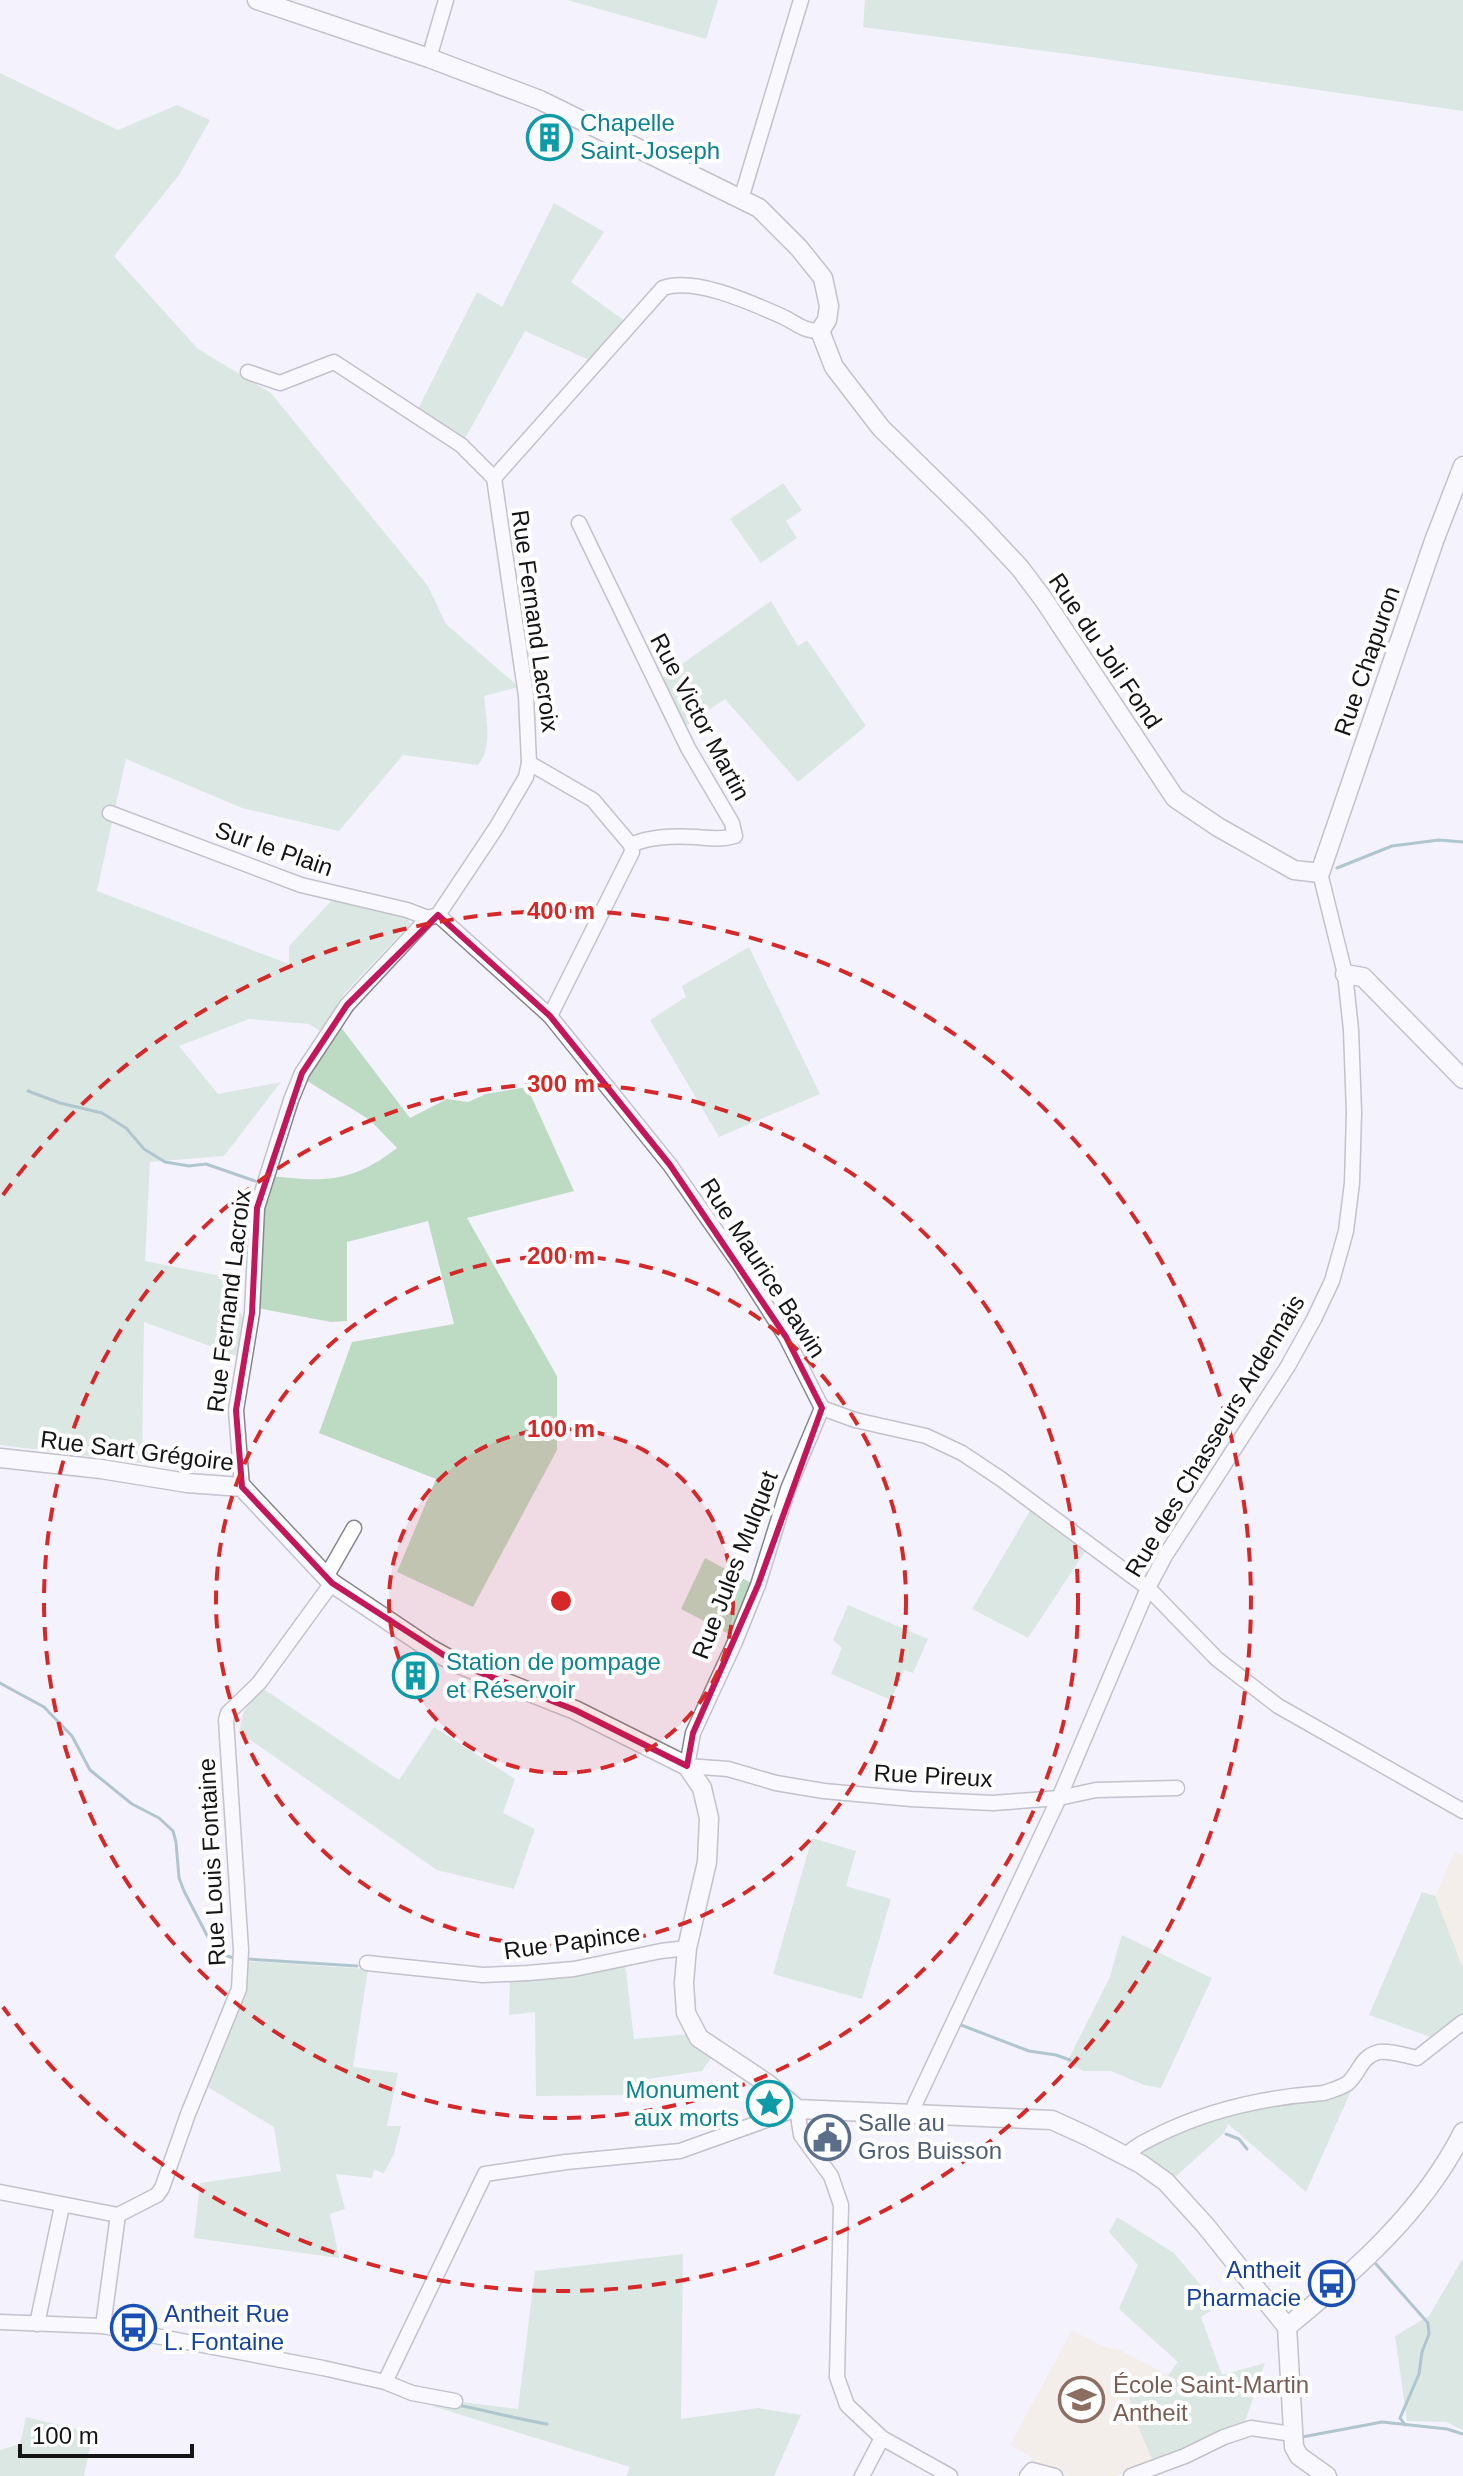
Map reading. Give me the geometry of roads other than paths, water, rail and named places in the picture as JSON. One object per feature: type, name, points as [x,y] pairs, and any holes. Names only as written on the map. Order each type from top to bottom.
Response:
[{"type":"street","points":[[257,0],[429,58],[540,100],[759,208],[777,224],[823,278],[829,306],[827,320],[820,331]]},
{"type":"street","points":[[429,58],[446,0]]},
{"type":"street","points":[[741,199],[801,0]]},
{"type":"street","name":"Rue Fernand Lacroix","points":[[242,1487],[236,1410],[252,1313],[256,1218],[291,1100],[302,1073],[347,1005],[433,917],[496,828],[526,777],[529,763],[526,696],[494,478],[663,288],[676,283],[697,285],[782,316],[807,331],[820,331]]},
{"type":"street","name":"Rue du Joli Fond","points":[[820,331],[834,367],[881,428],[1020,568],[1175,798],[1218,827],[1294,870],[1320,873]]},
{"type":"street","points":[[248,372],[280,383],[334,362],[461,445],[494,478]]},
{"type":"street","name":"Rue Chapuron","points":[[1320,873],[1434,541],[1463,466]]},
{"type":"street","name":"Rue Victor Martin","points":[[579,523],[688,748],[732,823],[735,836],[726,839],[656,838],[631,845]]},
{"type":"street","points":[[529,763],[593,800],[631,845],[632,852],[550,1016]]},
{"type":"street","name":"Sur le Plain","points":[[110,813],[301,885],[433,917]]},
{"type":"street","points":[[1320,873],[1345,974],[1363,977],[1463,1079]]},
{"type":"street","name":"Rue Maurice Bawin","points":[[433,917],[550,1016],[670,1165],[786,1337],[822,1408]]},
{"type":"street","name":"Rue des Chasseurs Ardennais","points":[[912,2115],[1059,1798],[1148,1588],[1165,1556],[1288,1366],[1332,1281],[1346,1231],[1352,1183],[1354,1112],[1345,974]]},
{"type":"street","points":[[822,1408],[855,1420],[926,1436],[962,1453],[1148,1588],[1217,1659],[1278,1706],[1463,1811]]},
{"type":"street","name":"Rue Jules Mulquet","points":[[687,1766],[693,1733],[758,1585],[788,1489],[822,1408]]},
{"type":"street","name":"Rue Sart Grégoire","points":[[0,1458],[101,1469],[187,1483],[242,1487],[329,1580],[429,1648],[456,1663],[575,1710],[687,1766]]},
{"type":"street","points":[[329,1580],[354,1528]]},
{"type":"street","name":"Rue Louis Fontaine","points":[[118,2215],[157,2195],[162,2188],[188,2114],[239,1989],[241,1950],[228,1713],[259,1683],[329,1580]]},
{"type":"street","points":[[687,1766],[702,1788],[709,1818],[707,1862],[687,1948],[684,1983],[686,2013],[699,2038],[768,2084],[797,2109],[801,2135],[831,2176],[841,2205],[837,2377],[847,2405],[882,2438],[950,2476]]},
{"type":"street","name":"Rue Pireux","points":[[687,1766],[728,1769],[776,1783],[824,1791],[993,1803],[1059,1798],[1096,1790],[1177,1788]]},
{"type":"street","name":"Rue Papince","points":[[367,1963],[483,1975],[528,1973],[574,1969],[687,1948]]},
{"type":"street","points":[[1125,2156],[1144,2141],[1186,2121],[1224,2108],[1339,2088],[1348,2082],[1360,2064],[1382,2051],[1417,2058],[1463,2022]]},
{"type":"street","points":[[385,2382],[485,2174],[566,2162],[680,2151],[797,2109],[1052,2120],[1125,2156],[1166,2182],[1287,2327],[1294,2447],[1299,2456],[1327,2476]]},
{"type":"street","points":[[1287,2327],[1358,2267],[1418,2203],[1463,2132]]},
{"type":"street","points":[[0,2192],[118,2215],[103,2326]]},
{"type":"street","points":[[37,2324],[62,2206]]},
{"type":"street","points":[[0,2322],[103,2326],[323,2368],[385,2382],[412,2393],[455,2401]]},
{"type":"street","points":[[1131,2476],[1251,2428],[1292,2434]]},
{"type":"street","points":[[862,2476],[882,2438]]},
{"type":"street","points":[[1027,2476],[1032,2470],[1055,2476]]},
{"type":"waterway","points":[[1337,868],[1392,846],[1439,840],[1463,842]]},
{"type":"waterway","points":[[28,1091],[102,1113],[126,1128],[144,1149],[165,1162],[189,1166],[206,1164],[255,1181]]},
{"type":"waterway","points":[[0,1683],[44,1707],[72,1736],[90,1770],[132,1804],[159,1818],[173,1831],[179,1878],[184,1891],[211,1943],[220,1954],[234,1958]]},
{"type":"waterway","points":[[247,1959],[357,1966]]},
{"type":"waterway","points":[[961,2025],[1029,2051],[1070,2060]]},
{"type":"waterway","points":[[1226,2134],[1239,2139],[1247,2149]]},
{"type":"waterway","points":[[1376,2264],[1428,2323],[1429,2334],[1422,2352],[1419,2374],[1400,2418],[1405,2425]]},
{"type":"waterway","points":[[458,2405],[547,2424]]},
{"type":"waterway","points":[[1302,2437],[1382,2422],[1447,2429],[1463,2434]]},
{"type":"place","name":"Chapelle Saint-Joseph","points":[[549,137]]},
{"type":"place","name":"Station de pompage et Réservoir","points":[[415,1676]]},
{"type":"place","name":"Monument aux morts","points":[[770,2104]]},
{"type":"place","name":"Salle au Gros Buisson","points":[[827,2137]]},
{"type":"place","name":"Antheit Pharmacie","points":[[1332,2284]]},
{"type":"place","name":"Antheit Rue L. Fontaine","points":[[133,2328]]},
{"type":"place","name":"École Saint-Martin Antheit","points":[[1082,2399]]}]
